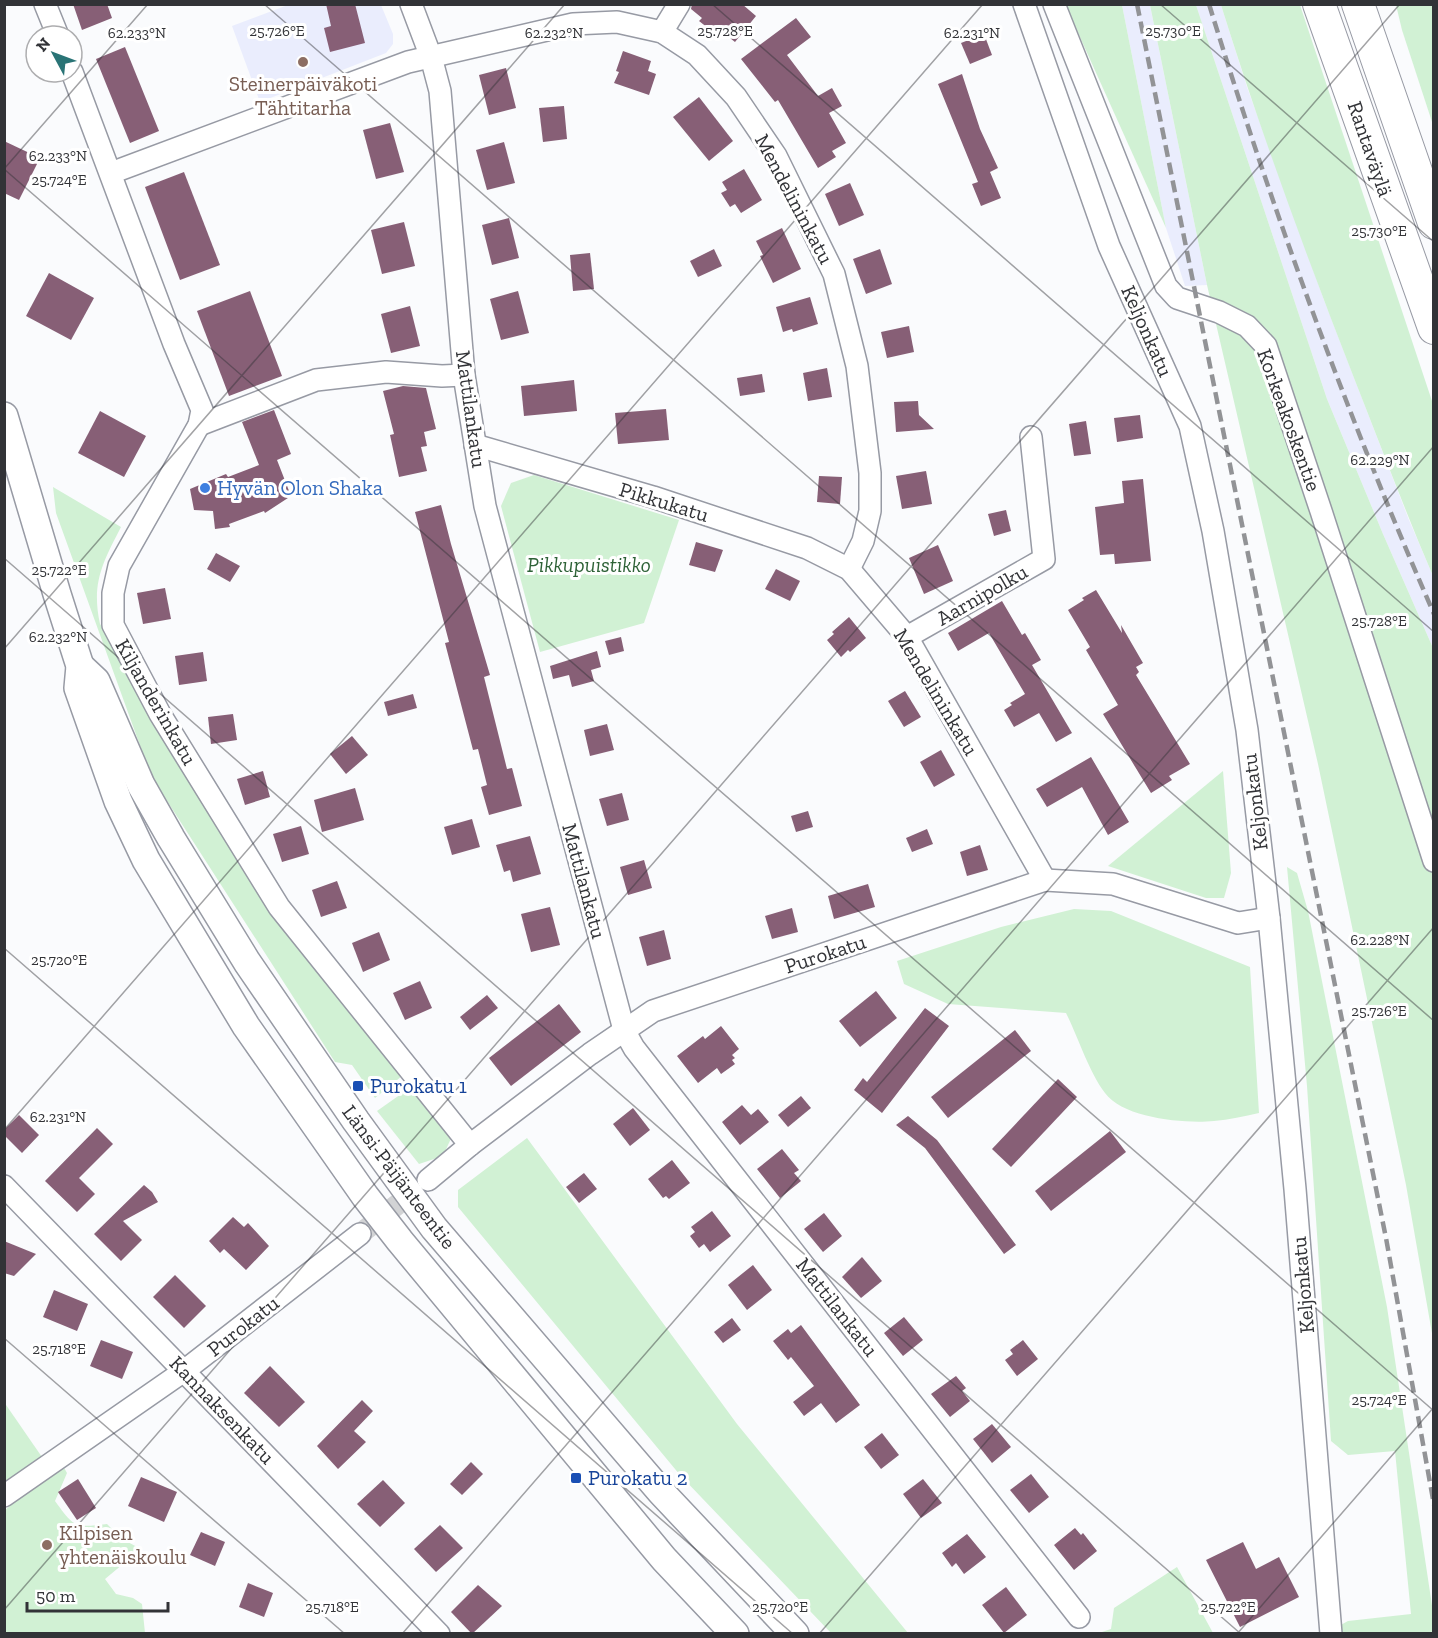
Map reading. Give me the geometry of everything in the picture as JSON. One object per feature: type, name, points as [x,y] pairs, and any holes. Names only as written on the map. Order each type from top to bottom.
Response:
[{"type":"highway","name":"Rantaväylä","points":[[1319,4],[1434,328]]},
{"type":"highway","name":"Rantaväylä","points":[[1358,4],[1434,224]]},
{"type":"main road","name":"Länsi-Päijänteentie","points":[[4,416],[80,666],[78,688],[118,801],[146,860],[246,1026],[358,1186],[400,1241],[664,1559],[735,1634]]},
{"type":"main road","name":"Länsi-Päijänteentie","points":[[80,666],[96,681],[141,785],[247,962],[356,1121],[434,1228],[661,1492],[795,1634]]},
{"type":"street","points":[[45,4],[53,24]]},
{"type":"street","name":"Mattilankatu","points":[[411,4],[431,57],[440,91],[464,375],[485,506],[624,1030],[641,1057],[1078,1617]]},
{"type":"street","points":[[662,32],[679,4]]},
{"type":"street","name":"Keljonkatu","points":[[1024,4],[1109,246],[1190,426],[1213,531],[1247,730],[1269,918],[1298,1222],[1331,1634]]},
{"type":"street","name":"Korkeakoskentie","points":[[1054,4],[1166,286],[1178,298],[1219,312],[1247,326],[1266,346],[1434,861]]},
{"type":"street","name":"Mendelininkatu","points":[[111,173],[408,62],[573,24],[617,22],[662,32],[697,55],[736,97],[776,156],[834,274],[857,366],[870,473],[870,511],[863,541],[849,569],[906,637],[1045,880]]},
{"type":"street","points":[[77,84],[174,344],[202,410],[199,425]]},
{"type":"street","points":[[199,425],[316,380],[386,372],[442,376],[464,375]]},
{"type":"street","name":"Kiljanderinkatu","points":[[199,425],[119,566],[113,593],[113,625],[160,714],[279,907],[470,1145]]},
{"type":"street","name":"Aarnipolku","points":[[906,637],[1044,559],[1030,437]]},
{"type":"street","name":"Pikkukatu","points":[[475,445],[653,497],[807,548],[849,569]]},
{"type":"street","name":"Purokatu","points":[[428,1180],[470,1145],[595,1050],[653,1011],[1045,880],[1113,884],[1238,923],[1269,918]]},
{"type":"street","name":"Kannaksenkatu","points":[[4,1186],[439,1634]]},
{"type":"street","name":"Purokatu","points":[[4,1496],[184,1371],[360,1234]]},
{"type":"shaded area","name":"Steinerpäiväkoti Tähtitarha","points":[[288,5],[381,5],[393,34],[393,44],[386,53],[260,102],[232,26]]},
{"type":"shaded area","points":[[1122,5],[1150,5],[1207,285],[1185,286],[1166,228]]},
{"type":"shaded area","points":[[1196,5],[1221,5],[1247,87],[1324,300],[1433,576],[1433,648],[1327,399]]},
{"type":"green space","points":[[1066,5],[1122,5],[1166,228],[1070,15]]},
{"type":"green space","points":[[1150,5],[1196,5],[1327,399],[1433,648],[1433,1339],[1406,1185],[1318,764],[1207,285]]},
{"type":"green space","points":[[1221,5],[1300,5],[1433,404],[1433,576],[1301,239],[1251,99]]},
{"type":"green space","points":[[1396,5],[1433,5],[1433,125],[1402,30]]},
{"type":"green space","name":"Pikkupuistikko","points":[[534,475],[679,520],[644,623],[540,652],[501,506],[511,483]]},
{"type":"green space","points":[[53,487],[121,527],[100,573],[97,596],[100,624],[402,1076],[375,1098],[352,1065],[335,1062],[151,776],[56,513]]},
{"type":"green space","points":[[1223,771],[1231,873],[1224,898],[1206,898],[1108,866]]},
{"type":"green space","points":[[1287,867],[1297,873],[1308,911],[1387,1307],[1433,1612],[1433,1633],[1326,1633],[1348,1621],[1411,1614],[1395,1451],[1348,1455],[1331,1441],[1307,1086]]},
{"type":"green space","points":[[1074,909],[1111,911],[1250,967],[1259,1113],[1201,1122],[1155,1118],[1139,1114],[1114,1102],[1099,1085],[1066,1013],[948,1004],[904,984],[897,961],[1001,927]]},
{"type":"green space","points":[[411,1087],[453,1134],[443,1156],[419,1164],[377,1111]]},
{"type":"green space","points":[[527,1138],[737,1424],[908,1633],[831,1633],[680,1475],[458,1207],[458,1190]]},
{"type":"green space","points":[[4,1402],[44,1460],[4,1487]]},
{"type":"green space","name":"Kilpisen yhtenäiskoulu","points":[[63,1466],[67,1473],[55,1501],[66,1516],[81,1525],[107,1524],[122,1539],[141,1549],[105,1579],[116,1594],[133,1598],[142,1604],[145,1633],[5,1634],[5,1510],[46,1475]]},
{"type":"green space","points":[[1177,1567],[1213,1633],[1099,1633],[1111,1629],[1114,1608]]},
{"type":"building","points":[[73,4],[107,4],[112,18],[84,29],[84,24],[80,24]]},
{"type":"building","points":[[326,4],[355,4],[365,43],[330,52],[324,28],[331,26]]},
{"type":"building","points":[[692,4],[742,4],[756,16],[735,42],[721,31],[717,35],[699,21],[702,18],[691,9]]},
{"type":"building","points":[[796,18],[811,37],[787,55],[818,96],[832,88],[842,106],[829,113],[846,143],[832,151],[836,157],[818,168],[778,100],[775,102],[741,59]]},
{"type":"building","points":[[984,34],[992,55],[970,64],[961,43]]},
{"type":"building","points":[[125,47],[159,131],[130,143],[96,59]]},
{"type":"building","points":[[623,51],[651,61],[648,71],[656,74],[649,95],[614,83],[619,72],[616,71]]},
{"type":"building","points":[[506,68],[516,108],[489,115],[479,75]]},
{"type":"building","points":[[962,74],[980,129],[998,168],[990,172],[1001,198],[981,206],[972,184],[978,182],[938,84]]},
{"type":"building","points":[[699,97],[733,141],[709,161],[673,117]]},
{"type":"building","points":[[564,106],[567,139],[543,142],[539,108]]},
{"type":"building","points":[[390,123],[404,172],[376,179],[363,130]]},
{"type":"building","points":[[4,141],[40,158],[19,200],[4,193]]},
{"type":"building","points":[[504,142],[515,183],[487,190],[476,150]]},
{"type":"building","points":[[744,169],[762,200],[741,213],[735,204],[730,207],[721,193],[727,190],[722,182]]},
{"type":"building","points":[[184,172],[220,265],[180,280],[145,187]]},
{"type":"building","points":[[850,183],[864,215],[839,226],[825,194]]},
{"type":"building","points":[[509,218],[519,258],[492,265],[482,225]]},
{"type":"building","points":[[404,222],[415,266],[382,274],[371,230]]},
{"type":"building","points":[[782,228],[801,269],[773,283],[760,256],[763,255],[756,241]]},
{"type":"building","points":[[714,249],[722,266],[698,277],[690,261]]},
{"type":"building","points":[[880,249],[892,284],[866,294],[853,259]]},
{"type":"building","points":[[590,253],[594,289],[573,291],[570,255]]},
{"type":"building","points":[[49,273],[94,298],[71,340],[26,316]]},
{"type":"building","points":[[250,291],[282,376],[229,396],[197,311]]},
{"type":"building","points":[[518,291],[529,333],[501,340],[490,299]]},
{"type":"building","points":[[810,297],[818,324],[793,332],[792,329],[783,332],[776,307]]},
{"type":"building","points":[[410,306],[420,346],[391,353],[381,314]]},
{"type":"building","points":[[909,326],[914,352],[887,358],[881,332]]},
{"type":"building","points":[[827,368],[832,397],[808,401],[803,373]]},
{"type":"building","points":[[762,374],[765,392],[740,396],[737,378]]},
{"type":"building","points":[[574,380],[577,411],[524,416],[521,386]]},
{"type":"building","points":[[403,386],[426,388],[436,429],[424,432],[427,446],[421,447],[427,471],[399,477],[390,435],[394,434],[383,391]]},
{"type":"building","points":[[918,401],[919,415],[934,429],[896,432],[894,402]]},
{"type":"building","points":[[666,409],[669,440],[618,444],[615,413]]},
{"type":"building","points":[[274,410],[291,454],[277,460],[291,496],[265,513],[264,511],[229,524],[230,527],[215,529],[213,511],[194,510],[190,489],[226,474],[228,477],[259,465],[242,422]]},
{"type":"building","points":[[100,411],[146,436],[124,477],[78,453]]},
{"type":"building","points":[[1140,415],[1143,438],[1117,442],[1114,418]]},
{"type":"building","points":[[1086,421],[1091,454],[1074,456],[1069,424]]},
{"type":"building","points":[[926,471],[932,504],[902,509],[896,476]]},
{"type":"building","points":[[819,476],[842,477],[840,504],[817,502]]},
{"type":"building","points":[[1143,479],[1151,561],[1115,564],[1114,554],[1100,555],[1095,507],[1124,503],[1122,481]]},
{"type":"building","points":[[441,505],[490,675],[484,677],[507,769],[512,768],[522,806],[489,815],[481,787],[487,785],[478,749],[473,750],[445,643],[449,642],[415,512]]},
{"type":"building","points":[[1006,510],[1011,531],[994,536],[988,514]]},
{"type":"building","points":[[696,542],[723,550],[715,572],[689,565]]},
{"type":"building","points":[[938,545],[953,581],[924,594],[909,558]]},
{"type":"building","points":[[216,553],[240,566],[230,582],[207,569]]},
{"type":"building","points":[[776,569],[800,581],[790,601],[765,589]]},
{"type":"building","points":[[165,588],[171,619],[143,624],[137,593]]},
{"type":"building","points":[[1096,590],[1122,633],[1121,625],[1143,663],[1136,667],[1139,672],[1136,675],[1190,764],[1169,776],[1172,780],[1151,793],[1103,714],[1118,705],[1086,650],[1090,647],[1068,610]]},
{"type":"building","points":[[1002,601],[1022,635],[1025,633],[1041,660],[1032,665],[1072,733],[1056,742],[1039,713],[1014,727],[1004,710],[1012,705],[1010,703],[1025,694],[989,633],[958,651],[948,633]]},
{"type":"building","points":[[849,617],[866,638],[841,657],[827,640],[834,634],[832,632]]},
{"type":"building","points":[[621,637],[624,651],[609,655],[605,641]]},
{"type":"building","points":[[597,651],[601,667],[591,670],[594,681],[572,687],[569,675],[553,679],[550,666]]},
{"type":"building","points":[[203,652],[207,681],[179,685],[175,656]]},
{"type":"building","points":[[905,691],[921,717],[904,727],[888,701]]},
{"type":"building","points":[[413,694],[417,708],[388,716],[384,702]]},
{"type":"building","points":[[233,714],[237,740],[211,744],[208,717]]},
{"type":"building","points":[[607,724],[614,750],[590,756],[584,730]]},
{"type":"building","points":[[352,736],[368,755],[346,774],[330,754]]},
{"type":"building","points":[[941,750],[955,775],[934,787],[920,762]]},
{"type":"building","points":[[1091,757],[1129,822],[1108,835],[1082,787],[1047,807],[1036,789]]},
{"type":"building","points":[[263,771],[270,797],[245,805],[237,779]]},
{"type":"building","points":[[355,788],[364,820],[322,832],[314,800]]},
{"type":"building","points":[[622,793],[629,820],[607,826],[599,799]]},
{"type":"building","points":[[808,811],[813,827],[796,832],[791,816]]},
{"type":"building","points":[[472,819],[480,847],[452,855],[444,827]]},
{"type":"building","points":[[301,826],[309,854],[282,862],[273,834]]},
{"type":"building","points":[[927,829],[933,844],[912,852],[906,838]]},
{"type":"building","points":[[530,836],[541,874],[513,882],[510,870],[504,872],[496,845]]},
{"type":"building","points":[[980,845],[988,870],[967,876],[960,852]]},
{"type":"building","points":[[644,860],[652,888],[628,895],[620,867]]},
{"type":"building","points":[[337,881],[347,908],[321,917],[312,890]]},
{"type":"building","points":[[868,884],[875,907],[834,919],[828,896]]},
{"type":"building","points":[[550,907],[560,945],[531,952],[521,914]]},
{"type":"building","points":[[792,908],[798,932],[772,939],[765,916]]},
{"type":"building","points":[[664,930],[671,959],[647,966],[639,937]]},
{"type":"building","points":[[379,932],[390,960],[363,972],[352,943]]},
{"type":"building","points":[[420,981],[432,1008],[405,1020],[393,993]]},
{"type":"building","points":[[876,991],[897,1018],[860,1047],[839,1021]]},
{"type":"building","points":[[487,995],[498,1008],[470,1030],[460,1017]]},
{"type":"building","points":[[559,1004],[581,1032],[511,1086],[489,1058]]},
{"type":"building","points":[[925,1008],[949,1026],[882,1113],[854,1090],[863,1078],[867,1082]]},
{"type":"building","points":[[721,1026],[739,1049],[732,1055],[735,1058],[732,1060],[735,1064],[721,1074],[717,1068],[698,1083],[677,1056],[703,1036],[705,1039]]},
{"type":"building","points":[[1015,1030],[1031,1051],[948,1118],[931,1097]]},
{"type":"building","points":[[1058,1079],[1077,1097],[1011,1167],[992,1149]]},
{"type":"building","points":[[801,1096],[811,1108],[788,1127],[778,1115]]},
{"type":"building","points":[[742,1105],[751,1115],[758,1109],[769,1122],[740,1145],[722,1122]]},
{"type":"building","points":[[633,1108],[650,1130],[630,1146],[613,1124]]},
{"type":"building","points":[[19,1115],[39,1135],[22,1153],[4,1135],[4,1130]]},
{"type":"building","points":[[908,1116],[937,1140],[1016,1245],[1004,1254],[925,1148],[896,1125]]},
{"type":"building","points":[[97,1128],[113,1144],[79,1178],[95,1194],[77,1212],[45,1181]]},
{"type":"building","points":[[1110,1131],[1126,1152],[1051,1211],[1035,1191]]},
{"type":"building","points":[[782,1149],[799,1170],[794,1173],[801,1181],[780,1198],[757,1169]]},
{"type":"building","points":[[672,1160],[690,1183],[669,1199],[666,1196],[663,1198],[648,1179]]},
{"type":"building","points":[[584,1173],[597,1189],[579,1203],[566,1187]]},
{"type":"building","points":[[144,1185],[158,1202],[123,1221],[142,1240],[121,1261],[94,1234]]},
{"type":"building","points":[[712,1211],[731,1236],[710,1252],[704,1244],[699,1248],[690,1236],[695,1232],[691,1227]]},
{"type":"building","points":[[824,1213],[842,1236],[823,1252],[804,1229]]},
{"type":"building","points":[[233,1217],[244,1227],[248,1223],[269,1246],[246,1270],[224,1249],[220,1253],[209,1241]]},
{"type":"building","points":[[4,1241],[36,1254],[14,1276],[4,1273]]},
{"type":"building","points":[[862,1257],[882,1281],[861,1298],[842,1277]]},
{"type":"building","points":[[753,1265],[772,1290],[747,1310],[728,1285]]},
{"type":"building","points":[[175,1275],[206,1306],[184,1328],[153,1297]]},
{"type":"building","points":[[54,1290],[88,1304],[77,1331],[43,1317]]},
{"type":"building","points":[[904,1317],[923,1340],[903,1356],[884,1333]]},
{"type":"building","points":[[732,1318],[741,1330],[723,1343],[714,1332]]},
{"type":"building","points":[[801,1325],[860,1405],[836,1423],[821,1403],[804,1416],[793,1402],[814,1386],[791,1357],[788,1360],[773,1341],[788,1329],[791,1333]]},
{"type":"building","points":[[101,1340],[133,1352],[122,1379],[90,1366]]},
{"type":"building","points":[[1023,1340],[1038,1359],[1017,1376],[1005,1360],[1013,1354],[1010,1350]]},
{"type":"building","points":[[270,1366],[305,1402],[279,1427],[244,1393]]},
{"type":"building","points":[[956,1376],[966,1388],[962,1391],[970,1401],[950,1417],[931,1394]]},
{"type":"building","points":[[362,1400],[373,1411],[354,1431],[366,1442],[338,1469],[317,1446]]},
{"type":"building","points":[[992,1424],[1011,1447],[992,1463],[973,1439]]},
{"type":"building","points":[[882,1433],[899,1455],[881,1469],[864,1447]]},
{"type":"building","points":[[471,1462],[483,1474],[462,1495],[450,1484]]},
{"type":"building","points":[[1031,1474],[1049,1497],[1029,1513],[1010,1490]]},
{"type":"building","points":[[141,1477],[177,1492],[164,1522],[128,1506]]},
{"type":"building","points":[[78,1479],[96,1508],[77,1520],[58,1492]]},
{"type":"building","points":[[923,1479],[942,1503],[921,1518],[903,1494]]},
{"type":"building","points":[[383,1480],[405,1503],[380,1527],[357,1504]]},
{"type":"building","points":[[440,1525],[463,1548],[436,1572],[414,1549]]},
{"type":"building","points":[[1075,1528],[1081,1535],[1083,1533],[1097,1551],[1074,1570],[1054,1545]]},
{"type":"building","points":[[201,1532],[225,1542],[215,1566],[190,1555]]},
{"type":"building","points":[[967,1534],[986,1557],[964,1574],[956,1563],[952,1567],[942,1553]]},
{"type":"building","points":[[1243,1542],[1256,1569],[1279,1557],[1299,1597],[1240,1627],[1206,1560]]},
{"type":"building","points":[[248,1583],[273,1593],[264,1617],[239,1607]]},
{"type":"building","points":[[478,1585],[502,1606],[472,1634],[451,1612]]},
{"type":"building","points":[[1006,1587],[1027,1615],[1004,1633],[982,1605]]},
{"type":"tunnel","points":[[360,1234],[421,1186]]},
{"type":"railway","points":[[1137,4],[1386,1238],[1434,1505]]},
{"type":"railway","points":[[1209,4],[1285,236],[1341,388],[1434,614]]},
{"type":"place","name":"Steinerpäiväkoti Tähtitarha","points":[[303,62]]},
{"type":"place","name":"Hyvän Olon Shaka","points":[[205,488]]},
{"type":"place","name":"Purokatu 1","points":[[358,1086]]},
{"type":"place","name":"Purokatu 2","points":[[576,1478]]},
{"type":"place","name":"Kilpisen yhtenäiskoulu","points":[[47,1545]]}]
